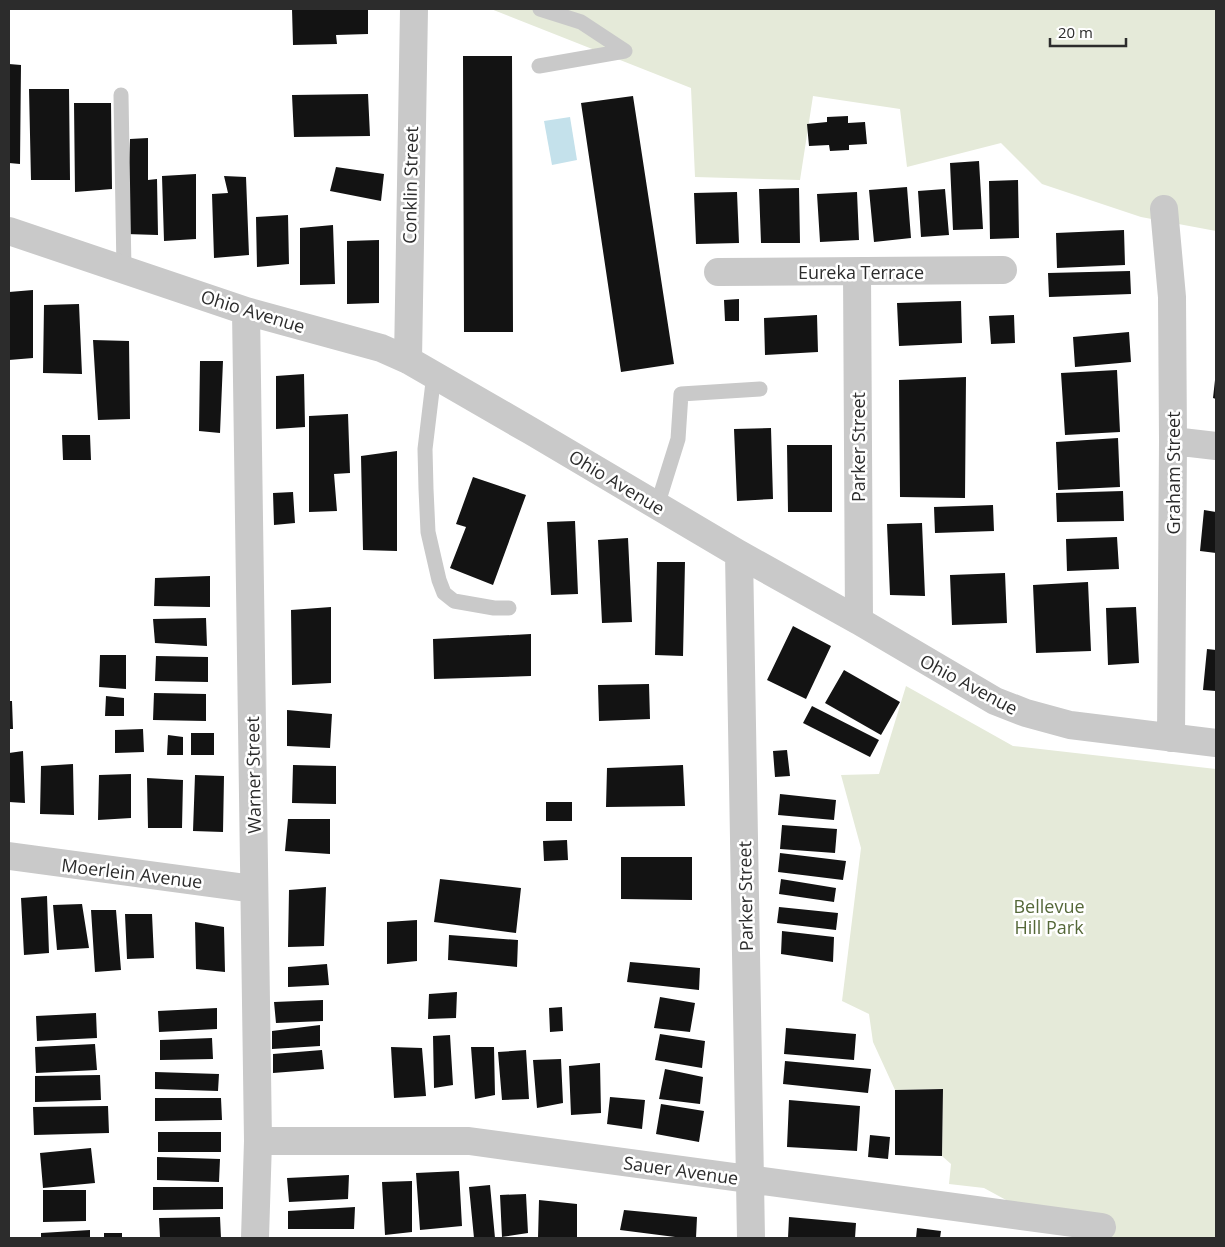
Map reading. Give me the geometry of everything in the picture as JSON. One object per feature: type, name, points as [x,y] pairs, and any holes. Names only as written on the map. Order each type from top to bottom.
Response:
[{"type":"street","name":"Conklin Street","points":[[408,360],[414,9]]},
{"type":"street","name":"Graham Street","points":[[1164,209],[1172,297],[1171,738]]},
{"type":"street","name":"Ohio Avenue","points":[[9,231],[246,311],[381,348],[408,360],[738,554],[859,621],[995,701],[1026,713],[1070,725],[1171,738],[1211,746]]},
{"type":"street","name":"Eureka Terrace","points":[[718,272],[1003,270]]},
{"type":"street","name":"Parker Street","points":[[857,272],[859,621]]},
{"type":"street","name":"Warner Street","points":[[246,311],[258,1141],[255,1238]]},
{"type":"street","points":[[1173,441],[1216,446]]},
{"type":"street","name":"Parker Street","points":[[738,554],[751,1238]]},
{"type":"street","name":"Moerlein Avenue","points":[[9,856],[254,889]]},
{"type":"street","name":"Sauer Avenue","points":[[258,1141],[469,1141],[1102,1227]]},
{"type":"lane","points":[[539,66],[625,51],[581,22],[540,9]]},
{"type":"lane","points":[[121,95],[124,270]]},
{"type":"lane","points":[[434,374],[425,449],[426,489],[428,532],[444,593],[454,600],[494,608],[508,608]]},
{"type":"lane","points":[[657,506],[678,439],[681,394],[760,389]]},
{"type":"green space","points":[[491,9],[1216,9],[1216,231],[1141,217],[1042,184],[1001,143],[907,167],[900,109],[813,96],[800,180],[695,177],[691,88]]},
{"type":"green space","name":"Bellevue Hill Park","points":[[906,686],[1013,746],[1216,769],[1216,1238],[1076,1238],[984,1188],[949,1184],[951,1164],[942,1156],[943,1089],[895,1090],[873,1042],[869,1014],[842,1001],[861,848],[841,775],[879,774]]},
{"type":"water","points":[[570,117],[577,160],[552,165],[544,121]]},
{"type":"building","points":[[292,9],[368,9],[368,34],[336,35],[337,44],[293,45]]},
{"type":"building","points":[[463,56],[512,56],[513,332],[464,332]]},
{"type":"building","points":[[9,64],[21,65],[20,164],[9,163]]},
{"type":"building","points":[[29,89],[69,89],[70,180],[31,180]]},
{"type":"building","points":[[368,94],[370,136],[294,137],[292,95]]},
{"type":"building","points":[[633,96],[674,364],[621,372],[581,103]]},
{"type":"building","points":[[74,103],[111,103],[112,189],[75,192]]},
{"type":"building","points":[[848,116],[848,123],[865,122],[867,144],[849,145],[849,150],[830,151],[829,145],[809,146],[807,124],[827,122],[827,117]]},
{"type":"building","points":[[148,138],[148,180],[157,179],[158,235],[126,234],[130,139]]},
{"type":"building","points":[[979,161],[983,229],[953,230],[950,163]]},
{"type":"building","points":[[336,167],[384,174],[381,201],[330,191]]},
{"type":"building","points":[[196,174],[196,239],[164,241],[162,176]]},
{"type":"building","points":[[224,176],[246,177],[249,255],[214,258],[212,194],[228,193]]},
{"type":"building","points":[[1018,180],[1019,238],[990,239],[989,181]]},
{"type":"building","points":[[907,187],[911,238],[874,242],[869,190]]},
{"type":"building","points":[[799,188],[800,243],[761,243],[759,189]]},
{"type":"building","points":[[945,189],[949,235],[921,237],[918,191]]},
{"type":"building","points":[[737,192],[739,243],[696,244],[694,193]]},
{"type":"building","points":[[857,192],[859,240],[820,242],[817,194]]},
{"type":"building","points":[[288,215],[289,264],[257,267],[256,217]]},
{"type":"building","points":[[333,225],[335,284],[300,285],[300,228]]},
{"type":"building","points":[[1124,230],[1125,265],[1057,268],[1056,233]]},
{"type":"building","points":[[379,240],[379,303],[347,304],[347,241]]},
{"type":"building","points":[[1130,271],[1131,294],[1049,297],[1048,273]]},
{"type":"building","points":[[33,290],[33,358],[9,360],[9,292]]},
{"type":"building","points":[[739,299],[739,321],[725,321],[724,300]]},
{"type":"building","points":[[961,301],[962,343],[899,346],[897,303]]},
{"type":"building","points":[[79,304],[82,374],[43,373],[44,305]]},
{"type":"building","points":[[817,315],[818,352],[765,355],[764,318]]},
{"type":"building","points":[[1014,315],[1015,343],[991,344],[989,316]]},
{"type":"building","points":[[1129,332],[1131,362],[1075,367],[1073,337]]},
{"type":"building","points":[[93,340],[129,341],[130,419],[98,420]]},
{"type":"building","points":[[200,361],[223,361],[220,433],[199,431]]},
{"type":"building","points":[[1117,370],[1120,432],[1065,435],[1061,373]]},
{"type":"building","points":[[304,374],[305,427],[276,429],[276,376]]},
{"type":"building","points":[[966,377],[965,498],[900,497],[899,380]]},
{"type":"building","points":[[1216,380],[1216,399],[1213,398]]},
{"type":"building","points":[[348,414],[350,473],[334,474],[337,511],[309,512],[309,416]]},
{"type":"building","points":[[771,428],[773,499],[737,501],[734,429]]},
{"type":"building","points":[[62,435],[90,435],[91,460],[63,460]]},
{"type":"building","points":[[1118,438],[1120,487],[1058,490],[1056,442]]},
{"type":"building","points":[[787,445],[832,445],[832,512],[788,512]]},
{"type":"building","points":[[397,451],[397,551],[363,550],[361,456]]},
{"type":"building","points":[[473,477],[526,495],[493,585],[450,568],[466,527],[456,524]]},
{"type":"building","points":[[1123,491],[1124,521],[1057,522],[1056,493]]},
{"type":"building","points":[[293,492],[295,523],[274,525],[273,493]]},
{"type":"building","points":[[993,505],[994,531],[935,533],[934,507]]},
{"type":"building","points":[[1204,510],[1216,512],[1216,553],[1200,551]]},
{"type":"building","points":[[575,521],[578,594],[551,595],[547,522]]},
{"type":"building","points":[[922,523],[925,596],[890,595],[887,524]]},
{"type":"building","points":[[1117,537],[1119,569],[1067,571],[1066,539]]},
{"type":"building","points":[[628,538],[632,622],[602,623],[598,540]]},
{"type":"building","points":[[657,562],[685,562],[683,656],[655,655]]},
{"type":"building","points":[[1005,573],[1007,623],[952,625],[950,575]]},
{"type":"building","points":[[210,576],[210,607],[154,606],[155,578]]},
{"type":"building","points":[[1088,582],[1091,651],[1036,653],[1033,585]]},
{"type":"building","points":[[331,607],[331,683],[292,685],[291,610]]},
{"type":"building","points":[[1136,607],[1139,663],[1108,665],[1106,608]]},
{"type":"building","points":[[206,618],[207,646],[155,643],[153,619]]},
{"type":"building","points":[[793,626],[831,646],[806,699],[767,680]]},
{"type":"building","points":[[531,634],[531,676],[434,679],[433,639]]},
{"type":"building","points":[[1207,649],[1216,650],[1216,691],[1203,690]]},
{"type":"building","points":[[100,655],[126,655],[126,689],[99,687]]},
{"type":"building","points":[[156,656],[208,657],[208,682],[155,681]]},
{"type":"building","points":[[844,670],[900,702],[881,735],[825,703]]},
{"type":"building","points":[[649,684],[650,719],[599,721],[598,685]]},
{"type":"building","points":[[154,693],[206,694],[206,721],[153,720]]},
{"type":"building","points":[[106,696],[124,698],[124,716],[105,716]]},
{"type":"building","points":[[9,701],[12,701],[13,729],[9,729]]},
{"type":"building","points":[[812,706],[879,740],[870,757],[803,723]]},
{"type":"building","points":[[287,710],[332,714],[330,748],[287,746]]},
{"type":"building","points":[[143,729],[144,752],[115,753],[115,730]]},
{"type":"building","points":[[191,733],[214,733],[214,755],[191,755]]},
{"type":"building","points":[[168,735],[183,737],[183,755],[167,755]]},
{"type":"building","points":[[787,750],[790,776],[775,777],[773,751]]},
{"type":"building","points":[[23,751],[25,803],[9,802],[9,753]]},
{"type":"building","points":[[73,764],[74,815],[40,814],[41,766]]},
{"type":"building","points":[[293,765],[336,766],[336,804],[292,803]]},
{"type":"building","points":[[683,765],[685,806],[606,807],[607,768]]},
{"type":"building","points":[[131,774],[131,818],[98,820],[99,775]]},
{"type":"building","points":[[195,775],[224,776],[223,832],[193,831]]},
{"type":"building","points":[[147,778],[183,780],[182,828],[148,828]]},
{"type":"building","points":[[780,794],[836,800],[834,820],[778,815]]},
{"type":"building","points":[[546,802],[572,802],[572,821],[546,821]]},
{"type":"building","points":[[288,819],[330,819],[330,854],[285,851]]},
{"type":"building","points":[[782,825],[837,829],[835,853],[780,849]]},
{"type":"building","points":[[567,840],[568,860],[544,861],[543,841]]},
{"type":"building","points":[[780,853],[846,861],[843,880],[778,872]]},
{"type":"building","points":[[621,857],[692,857],[692,900],[621,899]]},
{"type":"building","points":[[440,879],[521,888],[516,933],[434,922]]},
{"type":"building","points":[[781,879],[836,888],[834,902],[779,894]]},
{"type":"building","points":[[326,887],[324,946],[288,947],[289,890]]},
{"type":"building","points":[[47,896],[49,953],[24,955],[21,898]]},
{"type":"building","points":[[82,904],[89,948],[57,950],[53,905]]},
{"type":"building","points":[[779,907],[838,913],[836,930],[777,923]]},
{"type":"building","points":[[91,910],[116,910],[121,970],[95,972]]},
{"type":"building","points":[[125,914],[152,914],[154,958],[127,959]]},
{"type":"building","points":[[417,920],[417,961],[387,964],[387,922]]},
{"type":"building","points":[[195,922],[224,927],[225,972],[196,969]]},
{"type":"building","points":[[782,931],[834,937],[833,962],[781,954]]},
{"type":"building","points":[[449,935],[518,940],[517,967],[448,960]]},
{"type":"building","points":[[630,962],[700,968],[699,990],[627,982]]},
{"type":"building","points":[[327,964],[329,985],[288,987],[288,967]]},
{"type":"building","points":[[457,992],[456,1018],[428,1019],[429,994]]},
{"type":"building","points":[[660,997],[695,1003],[690,1032],[654,1028]]},
{"type":"building","points":[[323,1000],[323,1021],[276,1023],[274,1002]]},
{"type":"building","points":[[562,1007],[563,1031],[550,1032],[549,1008]]},
{"type":"building","points":[[217,1008],[217,1029],[159,1032],[158,1011]]},
{"type":"building","points":[[96,1013],[97,1038],[37,1041],[36,1016]]},
{"type":"building","points":[[320,1025],[320,1046],[272,1049],[272,1031]]},
{"type":"building","points":[[786,1028],[856,1034],[854,1060],[784,1054]]},
{"type":"building","points":[[660,1034],[705,1041],[702,1068],[655,1060]]},
{"type":"building","points":[[450,1035],[453,1085],[434,1088],[433,1036]]},
{"type":"building","points":[[212,1038],[213,1059],[160,1060],[160,1040]]},
{"type":"building","points":[[95,1044],[97,1070],[36,1073],[35,1047]]},
{"type":"building","points":[[391,1047],[422,1048],[426,1096],[394,1098]]},
{"type":"building","points":[[471,1047],[494,1047],[495,1095],[475,1099]]},
{"type":"building","points":[[322,1050],[324,1069],[273,1073],[273,1054]]},
{"type":"building","points":[[526,1050],[529,1099],[502,1100],[498,1052]]},
{"type":"building","points":[[561,1059],[563,1103],[537,1108],[533,1060]]},
{"type":"building","points":[[785,1061],[871,1069],[868,1093],[783,1084]]},
{"type":"building","points":[[600,1063],[601,1113],[571,1115],[569,1066]]},
{"type":"building","points":[[665,1069],[703,1077],[700,1104],[659,1099]]},
{"type":"building","points":[[155,1072],[219,1074],[218,1091],[155,1089]]},
{"type":"building","points":[[100,1075],[101,1100],[35,1102],[35,1076]]},
{"type":"building","points":[[943,1089],[942,1156],[895,1155],[895,1090]]},
{"type":"building","points":[[610,1097],[645,1100],[642,1129],[607,1124]]},
{"type":"building","points":[[155,1098],[221,1098],[222,1120],[155,1121]]},
{"type":"building","points":[[789,1100],[860,1106],[857,1151],[787,1147]]},
{"type":"building","points":[[661,1104],[704,1111],[699,1142],[656,1134]]},
{"type":"building","points":[[108,1106],[109,1133],[34,1135],[33,1107]]},
{"type":"building","points":[[158,1132],[221,1132],[221,1152],[158,1152]]},
{"type":"building","points":[[870,1135],[890,1137],[888,1159],[868,1157]]},
{"type":"building","points":[[91,1148],[95,1183],[43,1188],[40,1153]]},
{"type":"building","points":[[157,1157],[220,1159],[219,1182],[157,1180]]},
{"type":"building","points":[[459,1171],[462,1226],[420,1230],[416,1173]]},
{"type":"building","points":[[349,1175],[348,1199],[289,1202],[287,1178]]},
{"type":"building","points":[[412,1181],[412,1232],[385,1235],[382,1182]]},
{"type":"building","points":[[490,1185],[495,1238],[474,1238],[469,1187]]},
{"type":"building","points":[[153,1187],[223,1187],[223,1209],[153,1210]]},
{"type":"building","points":[[43,1190],[86,1190],[86,1221],[43,1222]]},
{"type":"building","points":[[526,1194],[528,1233],[502,1237],[500,1195]]},
{"type":"building","points":[[539,1200],[577,1204],[577,1238],[538,1238]]},
{"type":"building","points":[[355,1207],[354,1229],[288,1229],[288,1211]]},
{"type":"building","points":[[624,1210],[697,1217],[696,1238],[620,1230]]},
{"type":"building","points":[[220,1217],[221,1238],[160,1238],[159,1218]]},
{"type":"building","points":[[789,1217],[856,1223],[855,1238],[788,1238]]},
{"type":"building","points":[[917,1228],[941,1231],[940,1238],[916,1238]]},
{"type":"building","points":[[90,1230],[90,1238],[41,1238],[41,1233]]},
{"type":"building","points":[[104,1233],[122,1233],[122,1238],[104,1238]]}]
